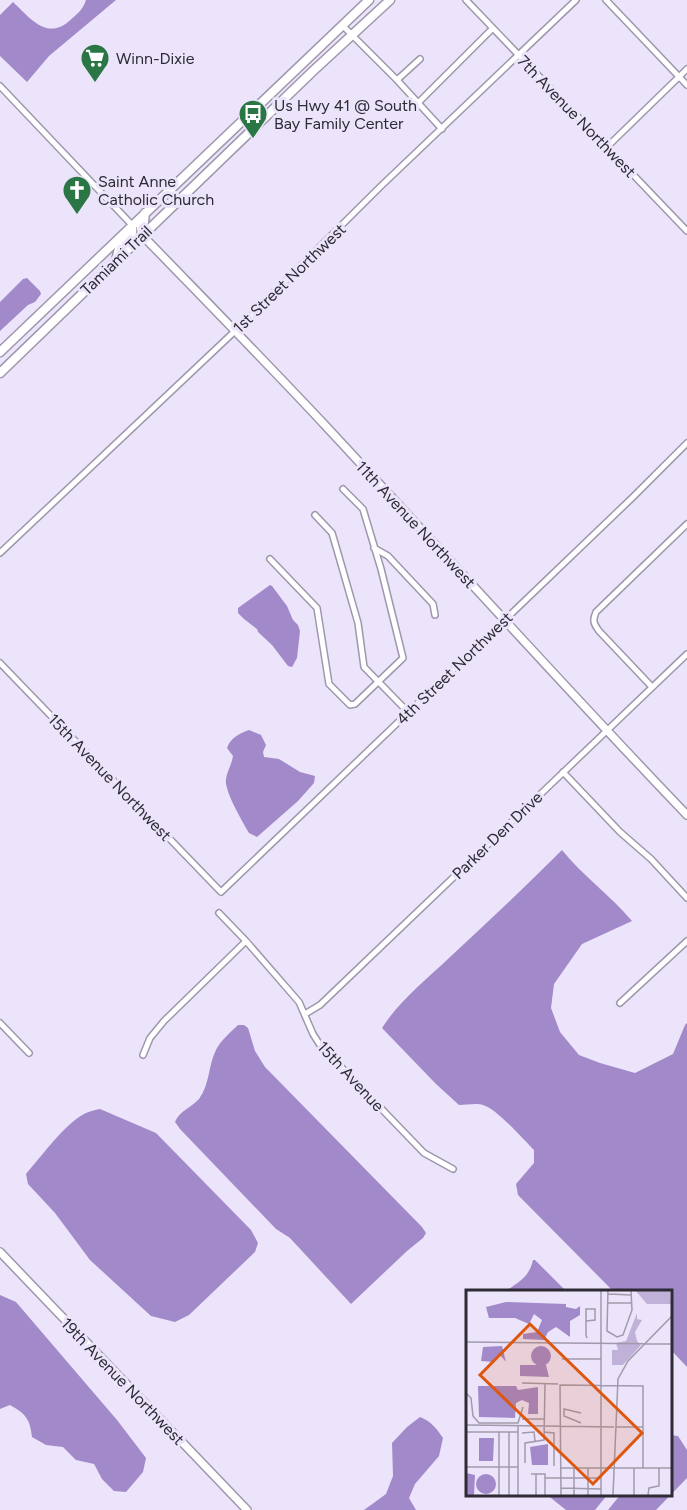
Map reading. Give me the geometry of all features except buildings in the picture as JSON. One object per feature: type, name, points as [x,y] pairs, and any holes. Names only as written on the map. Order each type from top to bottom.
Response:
[{"type":"main road","name":"Tamiami Trail","points":[[0,352],[369,0]]},
{"type":"main road","name":"Tamiami Trail","points":[[0,373],[390,0]]},
{"type":"main road","points":[[142,235],[141,228],[145,213]]},
{"type":"main road","points":[[116,261],[118,250],[131,237],[132,225]]},
{"type":"main road","points":[[20,333],[30,344]]},
{"type":"street","name":"7th Avenue Northwest","points":[[466,0],[687,231]]},
{"type":"street","name":"1st Street Northwest","points":[[0,553],[235,331],[380,187],[576,0]]},
{"type":"street","points":[[606,0],[687,85]]},
{"type":"street","points":[[342,25],[442,129]]},
{"type":"street","points":[[418,103],[492,28]]},
{"type":"street","points":[[397,80],[420,58]]},
{"type":"street","points":[[607,147],[687,69]]},
{"type":"street","points":[[0,86],[132,225]]},
{"type":"street","name":"11th Avenue Northwest","points":[[142,235],[315,415],[606,731],[687,815]]},
{"type":"street","name":"4th Street Northwest","points":[[220,892],[687,443]]},
{"type":"street","points":[[270,559],[317,608],[329,684],[350,705],[354,704],[403,658],[363,509],[343,489]]},
{"type":"street","points":[[315,515],[332,533],[355,612],[364,667],[408,712]]},
{"type":"street","points":[[652,687],[599,632],[593,618],[596,612],[687,524]]},
{"type":"street","points":[[374,548],[388,556],[433,603],[435,615]]},
{"type":"street","name":"Parker Den Drive","points":[[305,1014],[320,1005],[687,654]]},
{"type":"street","name":"15th Avenue Northwest","points":[[0,663],[220,892]]},
{"type":"street","points":[[563,772],[687,898]]},
{"type":"street","name":"15th Avenue","points":[[219,913],[293,994],[320,1045],[424,1154],[453,1169]]},
{"type":"street","points":[[143,1055],[150,1038],[164,1021],[246,941]]},
{"type":"street","points":[[620,1003],[687,941]]},
{"type":"street","points":[[1,1026],[29,1053]]},
{"type":"street","name":"19th Avenue Northwest","points":[[0,1252],[247,1510]]},
{"type":"shaded area","points":[[86,0],[116,0],[49,56],[27,82],[0,56],[0,15],[13,2],[32,20],[45,28],[52,29],[68,22],[81,10]]},
{"type":"shaded area","points":[[27,278],[41,294],[35,302],[28,305],[0,331],[0,302],[23,279]]},
{"type":"shaded area","points":[[270,585],[287,606],[300,631],[297,658],[292,667],[288,666],[257,629],[238,613],[238,608]]},
{"type":"shaded area","points":[[249,730],[261,735],[266,745],[263,752],[264,757],[279,759],[300,772],[315,776],[314,783],[298,801],[257,837],[249,833],[234,806],[226,784],[233,756],[227,748],[228,744],[236,736]]},
{"type":"shaded area","points":[[562,850],[632,921],[582,944],[554,984],[551,1008],[560,1032],[579,1055],[635,1073],[673,1054],[687,1023],[687,1367],[672,1351],[672,1290],[612,1290],[518,1195],[516,1184],[534,1163],[534,1150],[489,1107],[478,1104],[459,1105],[382,1028],[413,991]]},
{"type":"shaded area","points":[[238,1025],[248,1028],[255,1051],[265,1067],[426,1233],[351,1304],[290,1238],[276,1229],[175,1122],[179,1115],[203,1093],[216,1050]]},
{"type":"shaded area","points":[[100,1109],[156,1133],[251,1230],[258,1243],[255,1252],[189,1315],[175,1322],[151,1316],[90,1260],[55,1213],[28,1184],[26,1174],[62,1132],[78,1118]]},
{"type":"shaded area","points":[[535,1260],[565,1290],[507,1290],[526,1275]]},
{"type":"shaded area","points":[[0,1295],[16,1302],[117,1420],[146,1458],[143,1472],[126,1492],[114,1491],[102,1479],[94,1464],[76,1460],[63,1447],[46,1445],[32,1437],[26,1418],[15,1408],[10,1405],[0,1409]]},
{"type":"shaded area","points":[[420,1417],[433,1426],[443,1438],[439,1456],[415,1484],[409,1498],[416,1510],[364,1510],[386,1494],[393,1476],[392,1443]]},
{"type":"shaded area","points":[[672,1435],[678,1436],[687,1450],[687,1478],[672,1493]]},
{"type":"shaded area","points":[[547,1495],[607,1495],[595,1510],[566,1510]]},
{"type":"shaded area","points":[[620,1495],[671,1495],[656,1510],[608,1510]]},
{"type":"place","name":"Winn-Dixie","points":[[95,84]]},
{"type":"place","name":"Us Hwy 41 @ South Bay Family Center","points":[[253,140]]},
{"type":"place","name":"Saint Anne Catholic Church","points":[[77,216]]}]
